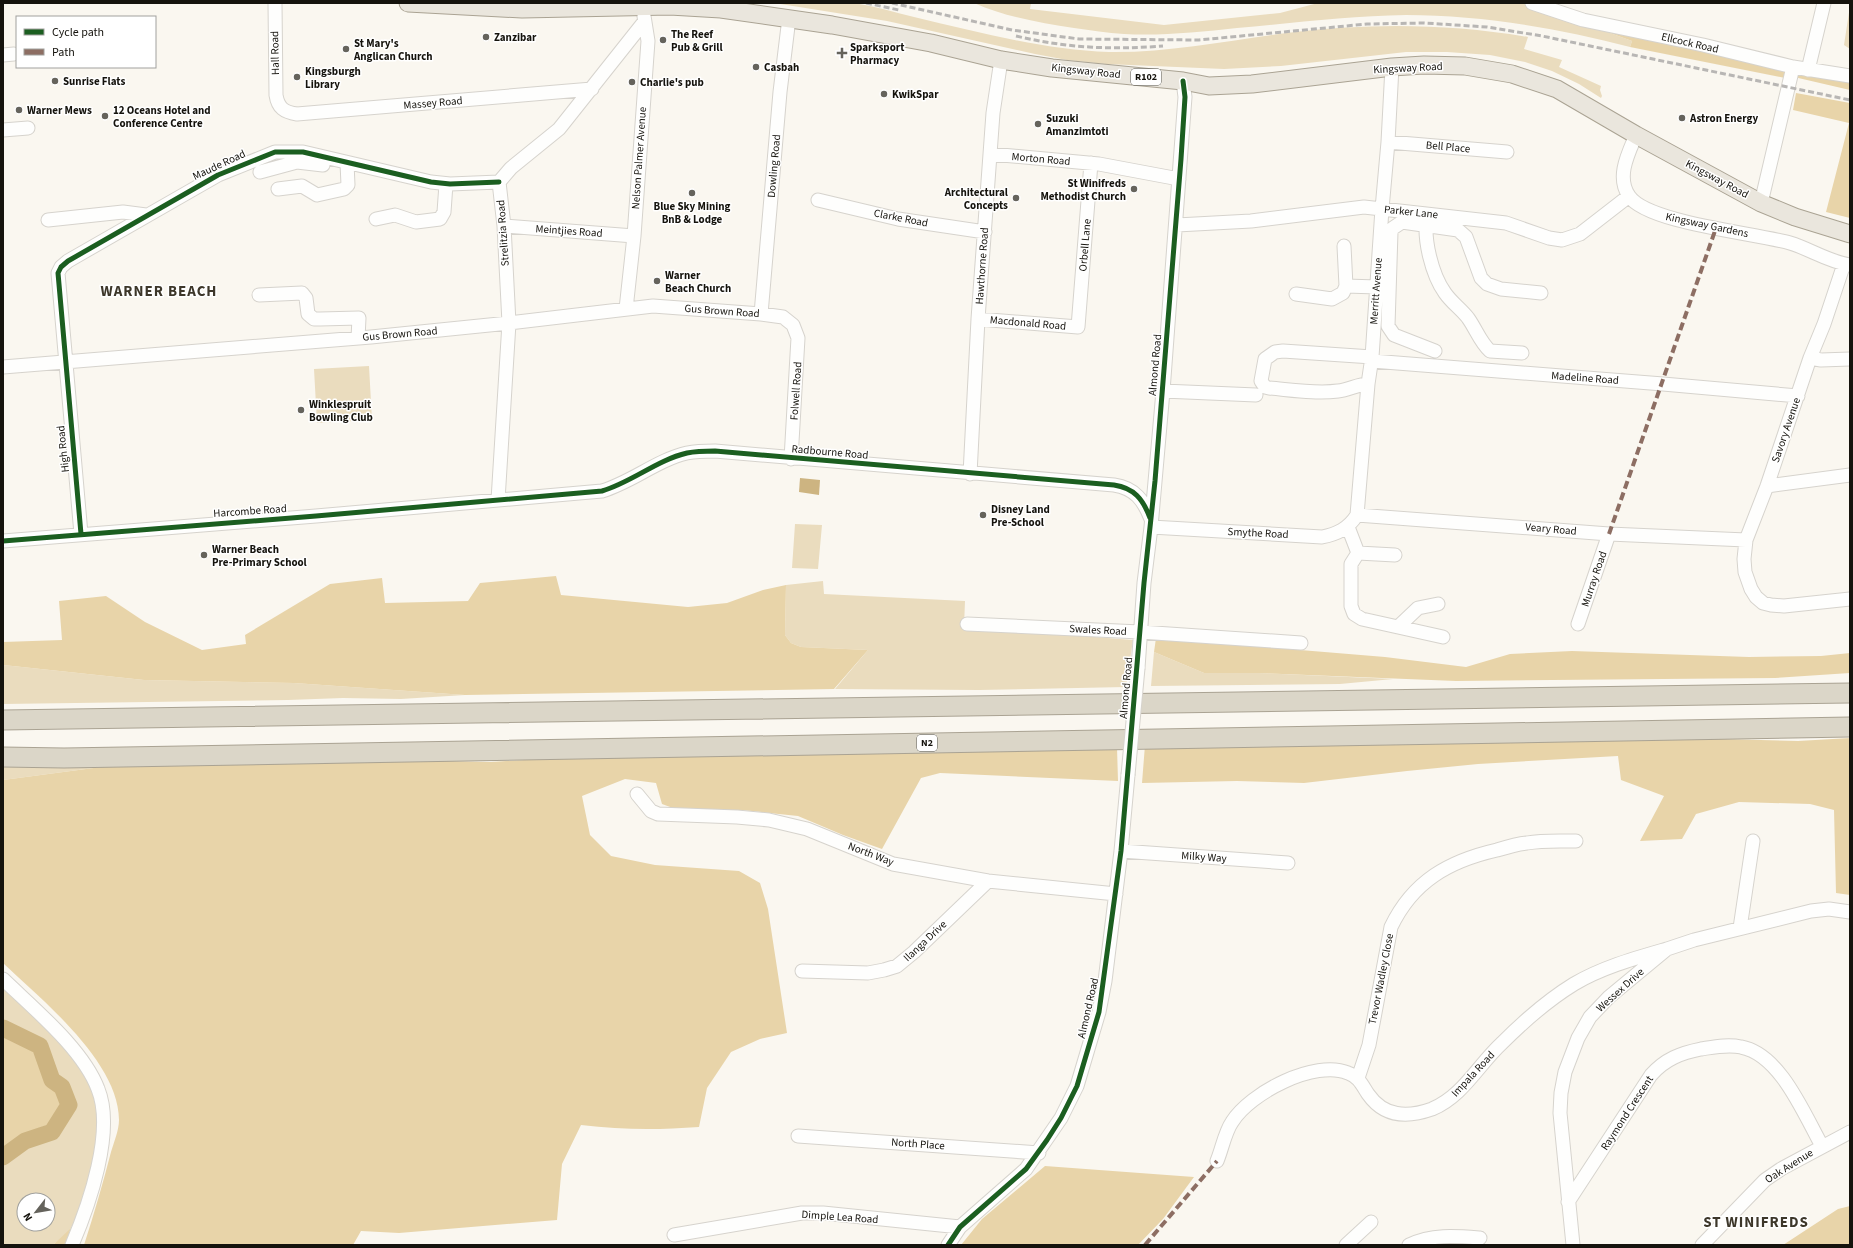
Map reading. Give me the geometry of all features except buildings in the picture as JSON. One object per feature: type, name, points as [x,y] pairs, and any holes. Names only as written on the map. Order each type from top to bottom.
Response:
[{"type":"highway","points":[[1786,694],[1809,688],[1850,686]]},
{"type":"highway","points":[[3,720],[1850,693]]},
{"type":"highway","name":"N2","points":[[3,757],[80,758],[1850,727]]},
{"type":"highway","points":[[1809,728],[1850,732]]},
{"type":"main road","name":"Kingsway Road","points":[[408,3],[643,14],[701,7],[789,18],[931,44],[1001,60],[1052,68],[1183,81],[1209,86],[1252,84],[1392,67],[1424,65],[1466,66],[1512,74],[1557,89],[1636,136],[1761,203],[1795,218],[1850,234]]},
{"type":"street","name":"Hall Road","points":[[275,3],[274,48],[277,103]]},
{"type":"street","points":[[1808,70],[1824,3]]},
{"type":"street","name":"Ellcock Road","points":[[1537,4],[1583,20],[1702,45],[1793,67],[1850,76]]},
{"type":"street","points":[[499,182],[511,168],[559,129],[592,89],[643,14]]},
{"type":"street","name":"Nelson Palmer Avenue","points":[[626,309],[634,236],[648,41],[643,14]]},
{"type":"street","name":"Dowling Road","points":[[761,314],[780,92],[789,18]]},
{"type":"street","name":"Hawthorne Road","points":[[970,474],[978,319],[990,154],[995,97],[1001,60]]},
{"type":"street","name":"Merritt Avenue","points":[[1357,515],[1368,384],[1372,359],[1392,67]]},
{"type":"street","points":[[1761,203],[1793,67]]},
{"type":"street","name":"Almond Road","points":[[948,1245],[960,1227],[1012,1183],[1039,1153],[1069,1104],[1087,1055],[1100,1012],[1121,851],[1155,481],[1180,179],[1185,97],[1183,81]]},
{"type":"street","name":"Massey Road","points":[[277,103],[283,110],[297,114],[592,89]]},
{"type":"street","points":[[3,130],[28,128]]},
{"type":"street","points":[[1629,196],[1625,187],[1624,168],[1636,136]]},
{"type":"street","name":"Bell Place","points":[[1388,142],[1507,152]]},
{"type":"street","name":"Maude Road","points":[[66,362],[58,274],[61,267],[68,261],[146,215],[218,175],[275,152],[304,152],[346,166],[446,184],[499,182]]},
{"type":"street","name":"Morton Road","points":[[990,154],[1091,163],[1180,179]]},
{"type":"street","points":[[260,172],[292,163],[302,162],[346,166],[348,185],[344,189],[317,195],[302,186],[278,189]]},
{"type":"street","name":"Orbell Lane","points":[[1078,327],[1091,163]]},
{"type":"street","name":"Strelitzia Road","points":[[498,500],[509,323],[504,226],[499,182]]},
{"type":"street","points":[[376,219],[395,215],[416,222],[440,219],[444,212],[446,184]]},
{"type":"street","name":"Parker Lane","points":[[1176,225],[1251,221],[1364,207],[1382,209],[1427,220],[1506,223],[1549,238],[1562,240],[1580,234],[1629,196]]},
{"type":"street","name":"Kingsway Gardens","points":[[1629,196],[1641,206],[1657,214],[1679,221],[1774,239],[1847,264]]},
{"type":"street","name":"Clarke Road","points":[[818,200],[898,219],[985,232]]},
{"type":"street","points":[[48,220],[123,212],[146,215]]},
{"type":"street","points":[[1427,220],[1430,256],[1441,288],[1467,317],[1482,343],[1490,352],[1522,353]]},
{"type":"street","points":[[1435,351],[1394,335],[1388,326],[1387,320],[1393,228],[1402,222],[1427,220],[1458,230],[1463,233],[1469,243],[1481,278],[1487,284],[1501,289],[1540,293]]},
{"type":"street","name":"Meintjies Road","points":[[504,226],[634,236]]},
{"type":"street","points":[[1296,294],[1332,299],[1343,293],[1346,286],[1344,246]]},
{"type":"street","name":"Savory Avenue","points":[[1847,264],[1810,358],[1767,486],[1746,540],[1745,572],[1751,589],[1756,597],[1763,603],[1784,606],[1850,599]]},
{"type":"street","points":[[1346,286],[1377,287]]},
{"type":"street","points":[[258,295],[302,293],[306,298],[308,314],[314,319],[359,318],[358,338]]},
{"type":"street","name":"Gus Brown Road","points":[[3,367],[358,338],[509,323],[653,306],[783,317],[792,325]]},
{"type":"street","name":"Macdonald Road","points":[[978,319],[1078,327]]},
{"type":"street","name":"Folwell Road","points":[[791,459],[799,347],[797,332],[792,325]]},
{"type":"street","name":"Madeline Road","points":[[1368,384],[1361,384],[1344,391],[1329,392],[1265,388],[1261,381],[1265,359],[1270,354],[1279,351],[1798,396]]},
{"type":"street","points":[[1810,358],[1821,360],[1850,359]]},
{"type":"street","name":"High Road","points":[[66,362],[81,534]]},
{"type":"street","points":[[1163,391],[1256,395]]},
{"type":"street","name":"Radbourne Road","points":[[498,500],[602,491],[620,485],[672,458],[698,451],[1123,487],[1140,498],[1151,523]]},
{"type":"street","points":[[1767,486],[1850,475]]},
{"type":"street","points":[[1123,487],[1141,487],[1155,481]]},
{"type":"street","name":"Harcombe Road","points":[[3,541],[498,500]]},
{"type":"street","name":"Smythe Road","points":[[1151,523],[1322,537],[1333,535],[1348,527],[1357,515]]},
{"type":"street","name":"Veary Road","points":[[1357,515],[1609,534],[1746,540]]},
{"type":"street","points":[[1348,527],[1358,552]]},
{"type":"street","name":"Murray Road","points":[[1578,624],[1609,534]]},
{"type":"street","points":[[1358,552],[1395,555]]},
{"type":"street","points":[[1358,552],[1351,564],[1352,610],[1354,614],[1362,619],[1443,637]]},
{"type":"street","points":[[1398,627],[1418,608],[1438,604]]},
{"type":"street","name":"Swales Road","points":[[967,624],[1140,632],[1301,643]]},
{"type":"street","name":"North Way","points":[[637,794],[651,811],[658,814],[748,818],[785,823],[829,838],[892,864],[988,881],[1116,894]]},
{"type":"street","name":"Trevor Wadley Close","points":[[1358,1078],[1369,1045],[1391,927],[1399,911],[1426,880],[1445,867],[1476,855],[1527,843],[1576,841]]},
{"type":"street","points":[[1740,928],[1753,841]]},
{"type":"street","name":"Milky Way","points":[[1121,851],[1288,863]]},
{"type":"street","name":"Ilanga Drive","points":[[802,971],[868,973],[897,966],[914,952],[988,881]]},
{"type":"street","name":"Wessex Drive","points":[[1573,1245],[1560,1113],[1561,1093],[1565,1072],[1578,1038],[1590,1017],[1609,997],[1667,949],[1740,928],[1821,910],[1841,910],[1850,912]]},
{"type":"street","name":"Impala Road","points":[[1358,1078],[1377,1106],[1388,1112],[1402,1115],[1432,1109],[1446,1102],[1459,1092],[1501,1044],[1545,1006],[1570,987],[1622,963],[1667,949]]},
{"type":"street","points":[[3,979],[70,1045],[98,1089],[104,1110],[104,1132],[99,1162],[81,1223],[72,1245]]},
{"type":"street","name":"Raymond Crescent","points":[[1568,1202],[1652,1075],[1663,1064],[1679,1054],[1727,1046],[1752,1050],[1760,1055],[1768,1061],[1781,1076],[1822,1146]]},
{"type":"street","points":[[1217,1161],[1233,1120],[1249,1104],[1269,1090],[1305,1074],[1324,1069],[1347,1072],[1358,1078]]},
{"type":"street","name":"Oak Avenue","points":[[1702,1245],[1765,1180],[1781,1169],[1850,1132]]},
{"type":"street","name":"North Place","points":[[798,1136],[1039,1153]]},
{"type":"street","name":"Dimple Lea Road","points":[[674,1235],[802,1213],[960,1227]]},
{"type":"street","points":[[1346,1245],[1371,1222]]},
{"type":"street","points":[[1409,1245],[1431,1237],[1446,1236],[1480,1238]]},
{"type":"shaded area","points":[[774,3],[854,3],[876,7],[962,29],[1036,44],[1085,51],[1109,52],[1132,52],[1179,48],[1295,32],[1354,27],[1412,26],[1470,29],[1528,37],[1524,49],[1562,60],[1559,67],[1601,86],[1600,90],[1602,96],[1601,98],[1579,84],[1552,71],[1525,62],[1490,55],[1447,52],[1406,52],[1281,66],[1224,69],[1106,64],[1067,60],[887,21]]},
{"type":"shaded area","points":[[974,3],[1031,3],[1030,9],[1164,25],[1280,13],[1318,3],[1525,3],[1594,25],[1632,41],[1630,47],[1575,34],[1491,20],[1462,17],[1406,15],[1343,18],[1180,33],[1124,34],[1036,22],[1011,16]]},
{"type":"shaded area","points":[[1850,6],[1850,49],[1844,45]]},
{"type":"shaded area","points":[[1594,25],[1788,69],[1785,78],[1630,47],[1632,41]]},
{"type":"shaded area","points":[[1796,71],[1850,79],[1850,90],[1794,77]]},
{"type":"shaded area","points":[[1796,93],[1850,103],[1850,218],[1826,212],[1849,123],[1793,110]]},
{"type":"shaded area","points":[[369,366],[372,420],[317,423],[314,369]]},
{"type":"shaded area","points":[[800,478],[820,480],[819,495],[799,492]]},
{"type":"shaded area","points":[[795,524],[822,525],[818,569],[792,568]]},
{"type":"shaded area","points":[[556,576],[561,595],[688,607],[727,603],[763,590],[786,585],[785,635],[791,643],[801,647],[868,650],[834,689],[465,695],[294,683],[144,680],[3,665],[3,642],[62,640],[59,601],[106,596],[145,622],[202,650],[246,644],[245,635],[330,584],[382,578],[385,603],[468,601],[480,583]]},
{"type":"shaded area","points":[[823,581],[824,594],[965,601],[964,627],[1133,640],[1126,687],[979,690],[835,689],[868,650],[801,647],[791,643],[785,635],[786,585]]},
{"type":"shaded area","points":[[1156,638],[1385,657],[1466,667],[1510,654],[1572,651],[1749,657],[1821,656],[1850,653],[1850,673],[1775,678],[1456,681],[1259,673],[1204,673],[1154,652]]},
{"type":"shaded area","points":[[1154,652],[1204,673],[1259,673],[1393,679],[1340,684],[1151,686]]},
{"type":"shaded area","points":[[3,665],[144,680],[294,683],[465,695],[401,699],[343,698],[3,704]]},
{"type":"shaded area","points":[[1642,737],[1798,741],[1850,738],[1850,895],[1836,893],[1834,810],[1810,804],[1739,802],[1696,814],[1682,839],[1640,841],[1664,796],[1621,780],[1618,756],[1478,764],[1304,783],[1237,781],[1142,783],[1145,745]]},
{"type":"shaded area","points":[[1117,747],[1118,781],[940,773],[921,778],[882,849],[843,835],[798,816],[742,810],[681,811],[662,804],[656,783],[625,779],[582,796],[590,835],[611,856],[655,865],[739,871],[760,883],[768,909],[787,1033],[760,1039],[731,1052],[707,1088],[699,1127],[640,1129],[581,1125],[562,1164],[557,1220],[399,1233],[361,1231],[353,1245],[84,1245],[118,1128],[119,1120],[116,1098],[106,1076],[93,1055],[76,1034],[38,995],[3,963],[3,780],[116,765],[401,760],[491,762],[591,756]]},
{"type":"shaded area","points":[[3,763],[116,765],[3,780]]},
{"type":"shaded area","points":[[3,987],[47,1027],[86,1074],[94,1092],[99,1110],[100,1118],[97,1146],[78,1212],[73,1224],[63,1237],[53,1245],[3,1245],[3,1151],[22,1135],[47,1125],[58,1092],[45,1083],[35,1049],[3,1034]]},
{"type":"shaded area","points":[[3,1034],[35,1049],[45,1083],[58,1092],[63,1106],[47,1125],[22,1135],[3,1151]]},
{"type":"shaded area","points":[[1045,1166],[1194,1177],[1163,1219],[1138,1245],[961,1245],[982,1219]]},
{"type":"shaded area","points":[[1850,1206],[1850,1245],[1783,1245],[1838,1209]]},
{"type":"shaded area","points":[[71,1228],[65,1245],[53,1245]]},
{"type":"waterway","points":[[3,1028],[40,1046],[52,1080],[62,1087],[69,1105],[52,1132],[25,1141],[3,1157]]},
{"type":"railway","points":[[866,3],[899,10]]},
{"type":"railway","points":[[892,3],[1012,30],[1079,39],[1199,40],[1367,24],[1424,23],[1487,27],[1542,36],[1850,100]]},
{"type":"railway","points":[[1016,36],[1053,43],[1089,47],[1125,48],[1163,46]]},
{"type":"marked path","points":[[1609,534],[1716,228]]},
{"type":"marked path","points":[[1145,1245],[1217,1161]]},
{"type":"cycle path","points":[[948,1245],[960,1227],[1026,1169],[1047,1140],[1061,1118],[1077,1086],[1099,1012],[1121,851],[1144,583],[1155,481],[1181,159],[1185,97],[1183,81]]},
{"type":"cycle path","points":[[81,534],[58,273],[61,267],[68,261],[218,175],[275,152],[303,152],[431,182],[450,184],[499,182]]},
{"type":"cycle path","points":[[3,541],[602,491],[624,482],[676,456],[698,451],[715,451],[1121,486],[1132,492],[1141,500],[1150,518]]},
{"type":"place","name":"Zanzibar","points":[[486,37]]},
{"type":"place","name":"The Reef Pub & Grill","points":[[663,40]]},
{"type":"place","name":"St Mary's Anglican Church","points":[[346,49]]},
{"type":"place","name":"Sparksport Pharmacy","points":[[842,53]]},
{"type":"place","name":"Casbah","points":[[756,67]]},
{"type":"place","name":"Kingsburgh Library","points":[[297,77]]},
{"type":"place","name":"Sunrise Flats","points":[[55,81]]},
{"type":"place","name":"Charlie's pub","points":[[632,82]]},
{"type":"place","name":"KwikSpar","points":[[884,94]]},
{"type":"place","name":"Warner Mews","points":[[19,110]]},
{"type":"place","name":"12 Oceans Hotel and Conference Centre","points":[[105,116]]},
{"type":"place","name":"Astron Energy","points":[[1682,118]]},
{"type":"place","name":"Suzuki Amanzimtoti","points":[[1038,124]]},
{"type":"place","name":"St Winifreds Methodist Church","points":[[1134,189]]},
{"type":"place","name":"Blue Sky Mining BnB & Lodge","points":[[692,193]]},
{"type":"place","name":"Architectural Concepts","points":[[1016,198]]},
{"type":"place","name":"Warner Beach Church","points":[[657,281]]},
{"type":"place","name":"Winklespruit Bowling Club","points":[[301,410]]},
{"type":"place","name":"Disney Land Pre-School","points":[[983,515]]},
{"type":"place","name":"Warner Beach Pre-Primary School","points":[[204,555]]},
{"type":"district","name":"WARNER BEACH","points":[[159,291]]},
{"type":"district","name":"ST WINIFREDS","points":[[1756,1222]]}]
